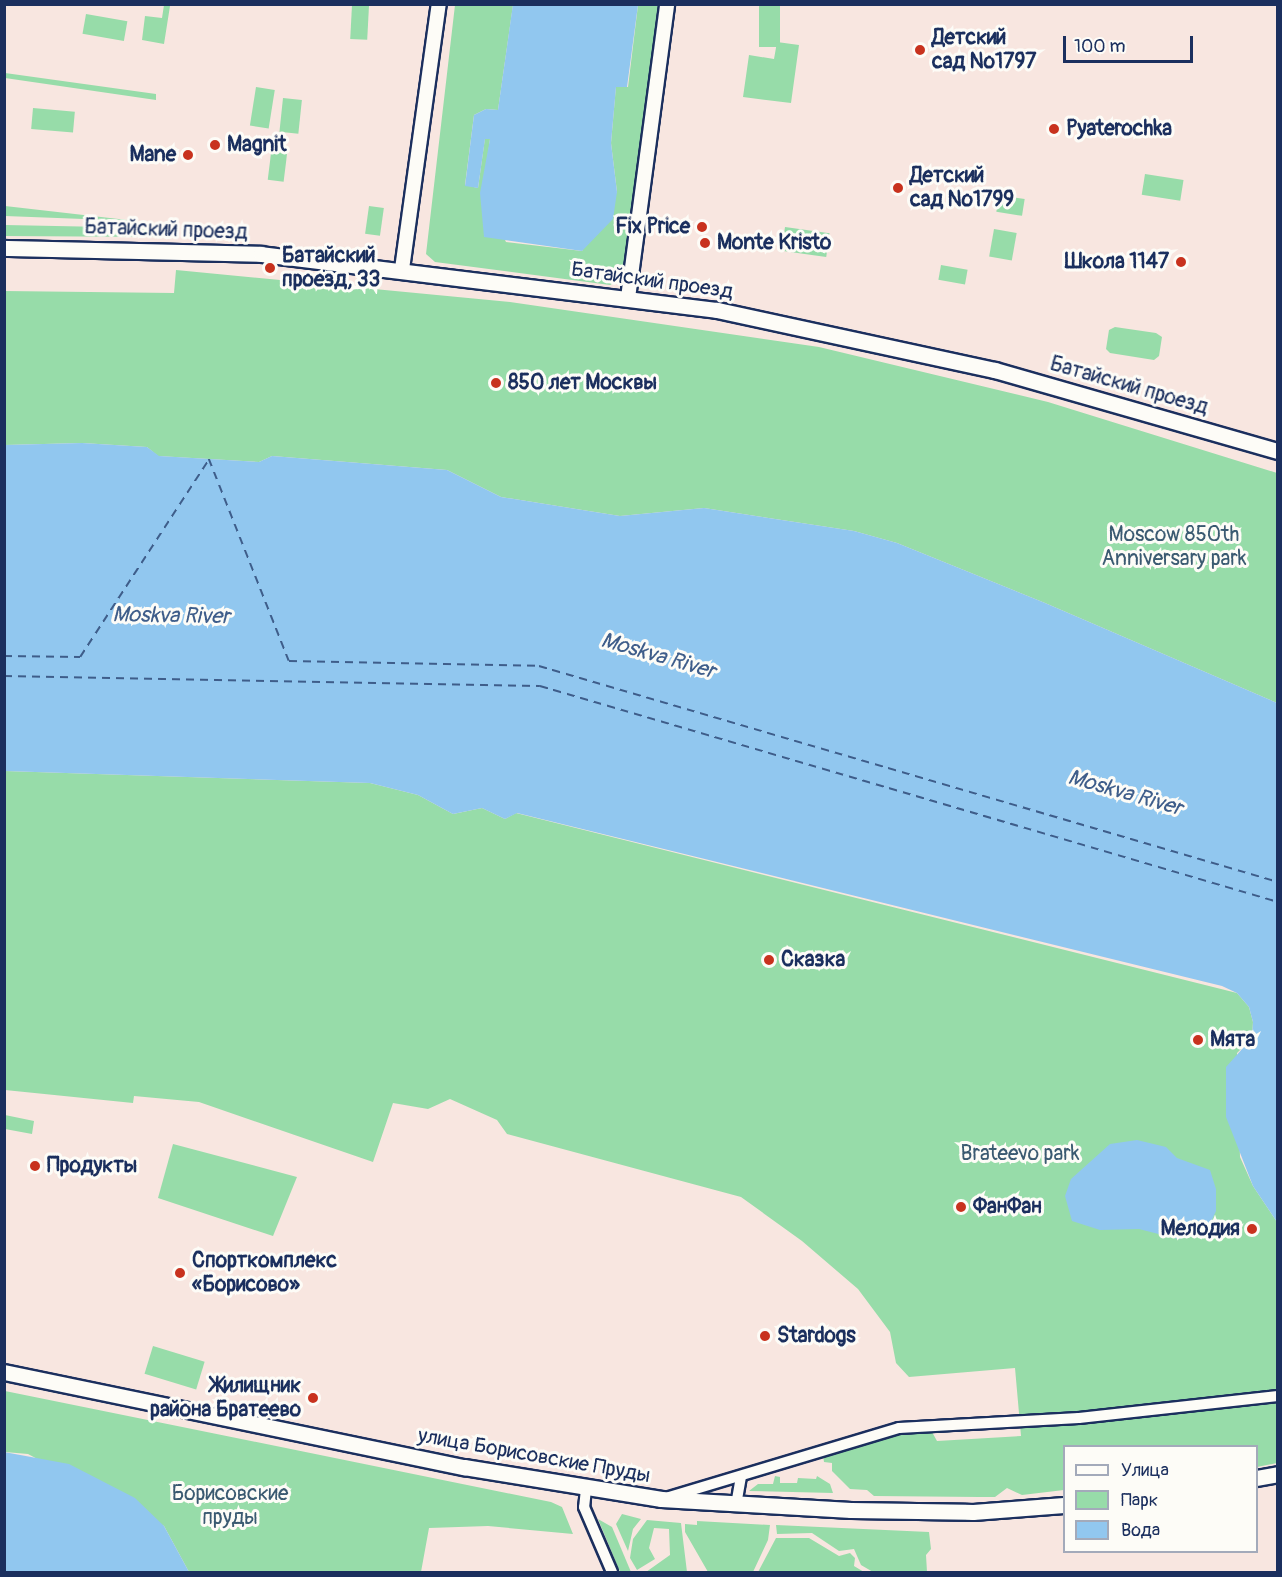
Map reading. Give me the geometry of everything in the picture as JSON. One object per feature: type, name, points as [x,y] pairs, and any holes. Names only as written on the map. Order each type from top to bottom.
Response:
[{"type":"main road","name":"Батайский проезд","points":[[4,248],[187,250],[402,269],[717,310],[898,347],[1052,385],[1278,451]]},
{"type":"main road","name":"улица Борисовские Пруды","points":[[4,1372],[258,1426],[586,1489],[661,1499],[736,1505],[973,1512],[1063,1505]]},
{"type":"main road","points":[[1258,1478],[1278,1474]]},
{"type":"street","points":[[402,269],[439,4]]},
{"type":"street","points":[[628,298],[668,4]]},
{"type":"street","points":[[661,1499],[741,1478],[899,1428],[1079,1418],[1278,1396]]},
{"type":"street","points":[[714,1504],[715,1494],[741,1478]]},
{"type":"street","points":[[736,1505],[741,1478]]},
{"type":"street","points":[[586,1489],[584,1508],[612,1572]]},
{"type":"green space","points":[[164,5],[170,6],[164,44],[142,40],[145,16],[162,18]]},
{"type":"green space","points":[[352,5],[369,6],[367,40],[350,39]]},
{"type":"green space","points":[[455,5],[513,5],[498,110],[486,109],[474,115],[465,185],[478,188],[485,138],[490,139],[483,193],[506,242],[582,251],[617,192],[611,143],[616,86],[628,87],[638,5],[660,5],[626,257],[617,282],[610,285],[435,262],[426,254]]},
{"type":"green space","points":[[759,5],[780,5],[780,47],[759,47]]},
{"type":"green space","points":[[86,14],[127,21],[124,41],[83,34]]},
{"type":"green space","points":[[777,42],[799,45],[791,103],[743,97],[749,55],[774,59]]},
{"type":"green space","points":[[5,73],[156,94],[156,100],[5,78]]},
{"type":"green space","points":[[256,87],[275,90],[269,128],[250,126]]},
{"type":"green space","points":[[283,98],[302,100],[298,134],[279,132]]},
{"type":"green space","points":[[33,108],[75,112],[73,133],[31,129]]},
{"type":"green space","points":[[272,145],[288,147],[284,182],[268,180]]},
{"type":"green space","points":[[1145,174],[1184,180],[1180,201],[1142,195]]},
{"type":"green space","points":[[999,195],[1025,199],[1022,216],[996,212]]},
{"type":"green space","points":[[5,206],[136,221],[5,216]]},
{"type":"green space","points":[[369,206],[384,208],[380,236],[365,234]]},
{"type":"green space","points":[[5,225],[156,228],[156,237],[5,236]]},
{"type":"green space","points":[[785,227],[830,233],[826,257],[782,251]]},
{"type":"green space","points":[[994,229],[1017,233],[1012,261],[989,257]]},
{"type":"green space","points":[[941,265],[968,270],[965,284],[938,280]]},
{"type":"green space","name":"Moscow 850th Anniversary park","points":[[176,270],[510,302],[819,347],[1048,402],[1277,473],[1277,703],[1045,603],[897,543],[854,531],[704,508],[620,516],[501,497],[447,470],[272,456],[259,462],[158,456],[147,447],[82,443],[5,445],[4,291],[174,293]]},
{"type":"green space","points":[[1115,327],[1156,333],[1162,337],[1159,356],[1154,360],[1110,353],[1106,349],[1109,330]]},
{"type":"green space","name":"Brateevo park","points":[[5,771],[370,783],[418,795],[453,814],[482,808],[505,819],[516,813],[1237,993],[1249,1007],[1253,1022],[1252,1038],[1237,1053],[1240,1157],[1253,1186],[1277,1222],[1277,1463],[1258,1467],[1258,1445],[1063,1445],[1063,1490],[1022,1495],[1007,1488],[995,1497],[979,1497],[874,1496],[867,1490],[850,1489],[832,1471],[832,1463],[824,1462],[823,1455],[896,1434],[932,1432],[937,1441],[1021,1436],[1015,1368],[909,1377],[896,1363],[890,1332],[858,1289],[802,1241],[741,1197],[507,1134],[497,1120],[450,1099],[428,1109],[393,1103],[373,1162],[199,1102],[134,1096],[133,1103],[5,1090]]},
{"type":"green space","points":[[5,1115],[34,1121],[32,1134],[5,1129]]},
{"type":"green space","points":[[173,1144],[297,1177],[273,1236],[158,1198]]},
{"type":"green space","points":[[153,1346],[205,1362],[196,1390],[145,1374]]},
{"type":"green space","name":"Борисовские пруды","points":[[5,1391],[551,1502],[562,1507],[573,1534],[488,1526],[429,1528],[421,1572],[189,1572],[164,1526],[28,1454],[5,1452]]},
{"type":"green space","points":[[775,1476],[780,1477],[780,1483],[797,1483],[798,1478],[816,1479],[817,1476],[830,1484],[833,1493],[749,1491],[758,1484],[773,1484]]},
{"type":"green space","points":[[622,1514],[641,1519],[633,1529],[628,1551],[616,1524]]},
{"type":"green space","points":[[598,1519],[612,1527],[631,1572],[620,1572]]},
{"type":"green space","points":[[647,1520],[681,1523],[687,1572],[646,1572],[670,1555],[669,1529],[654,1528],[649,1548],[655,1559],[637,1570],[630,1558],[633,1539]]},
{"type":"green space","points":[[697,1521],[770,1525],[768,1540],[753,1572],[708,1572],[685,1532],[685,1524],[697,1525]]},
{"type":"green space","points":[[776,1525],[929,1532],[931,1549],[926,1555],[927,1572],[873,1572],[861,1565],[854,1549],[839,1551],[812,1533],[777,1534]]},
{"type":"green space","points":[[776,1538],[809,1538],[839,1556],[850,1553],[855,1558],[854,1566],[864,1572],[758,1572]]},
{"type":"water","points":[[513,4],[638,5],[627,87],[616,87],[611,143],[617,192],[613,219],[582,251],[484,237],[480,193],[490,139],[485,139],[478,188],[465,186],[474,115],[486,109],[498,110]]},
{"type":"water","name":"Moskva River","points":[[82,443],[147,447],[159,456],[259,462],[272,456],[447,470],[501,497],[620,516],[704,508],[854,531],[897,543],[1045,603],[1277,703],[1277,1222],[1253,1186],[1226,1117],[1226,1067],[1252,1038],[1253,1022],[1249,1007],[1237,993],[1222,986],[517,813],[505,819],[482,808],[453,814],[418,795],[370,783],[5,771],[5,445]]},
{"type":"water","points":[[1137,1140],[1166,1147],[1177,1158],[1210,1170],[1216,1189],[1216,1211],[1206,1233],[1178,1239],[1139,1229],[1100,1230],[1072,1221],[1065,1196],[1071,1179],[1110,1144]]},
{"type":"water","points":[[4,1452],[69,1464],[135,1498],[164,1526],[189,1572],[5,1572]]},
{"type":"ferry route","points":[[4,656],[80,657],[209,459],[289,661],[539,666],[1278,882]]},
{"type":"ferry route","points":[[4,676],[540,686],[1278,902]]},
{"type":"place","name":"Детский сад №1797","points":[[920,50]]},
{"type":"place","name":"Pyaterochka","points":[[1054,129]]},
{"type":"place","name":"Magnit","points":[[215,145]]},
{"type":"place","name":"Mane","points":[[188,155]]},
{"type":"place","name":"Детский сад №1799","points":[[898,188]]},
{"type":"place","name":"Fix Price","points":[[702,227]]},
{"type":"place","name":"Monte Kristo","points":[[705,243]]},
{"type":"place","name":"Школа 1147","points":[[1181,262]]},
{"type":"place","name":"Батайский проезд, 33","points":[[270,268]]},
{"type":"place","name":"850 лет Москвы","points":[[496,383]]},
{"type":"place","name":"Сказка","points":[[769,960]]},
{"type":"place","name":"Мята","points":[[1198,1040]]},
{"type":"place","name":"Продукты","points":[[35,1166]]},
{"type":"place","name":"ФанФан","points":[[961,1207]]},
{"type":"place","name":"Мелодия","points":[[1252,1229]]},
{"type":"place","name":"Спорткомплекс «Борисово»","points":[[180,1273]]},
{"type":"place","name":"Stardogs","points":[[765,1336]]},
{"type":"place","name":"Жилищник района Братеево","points":[[313,1398]]}]
